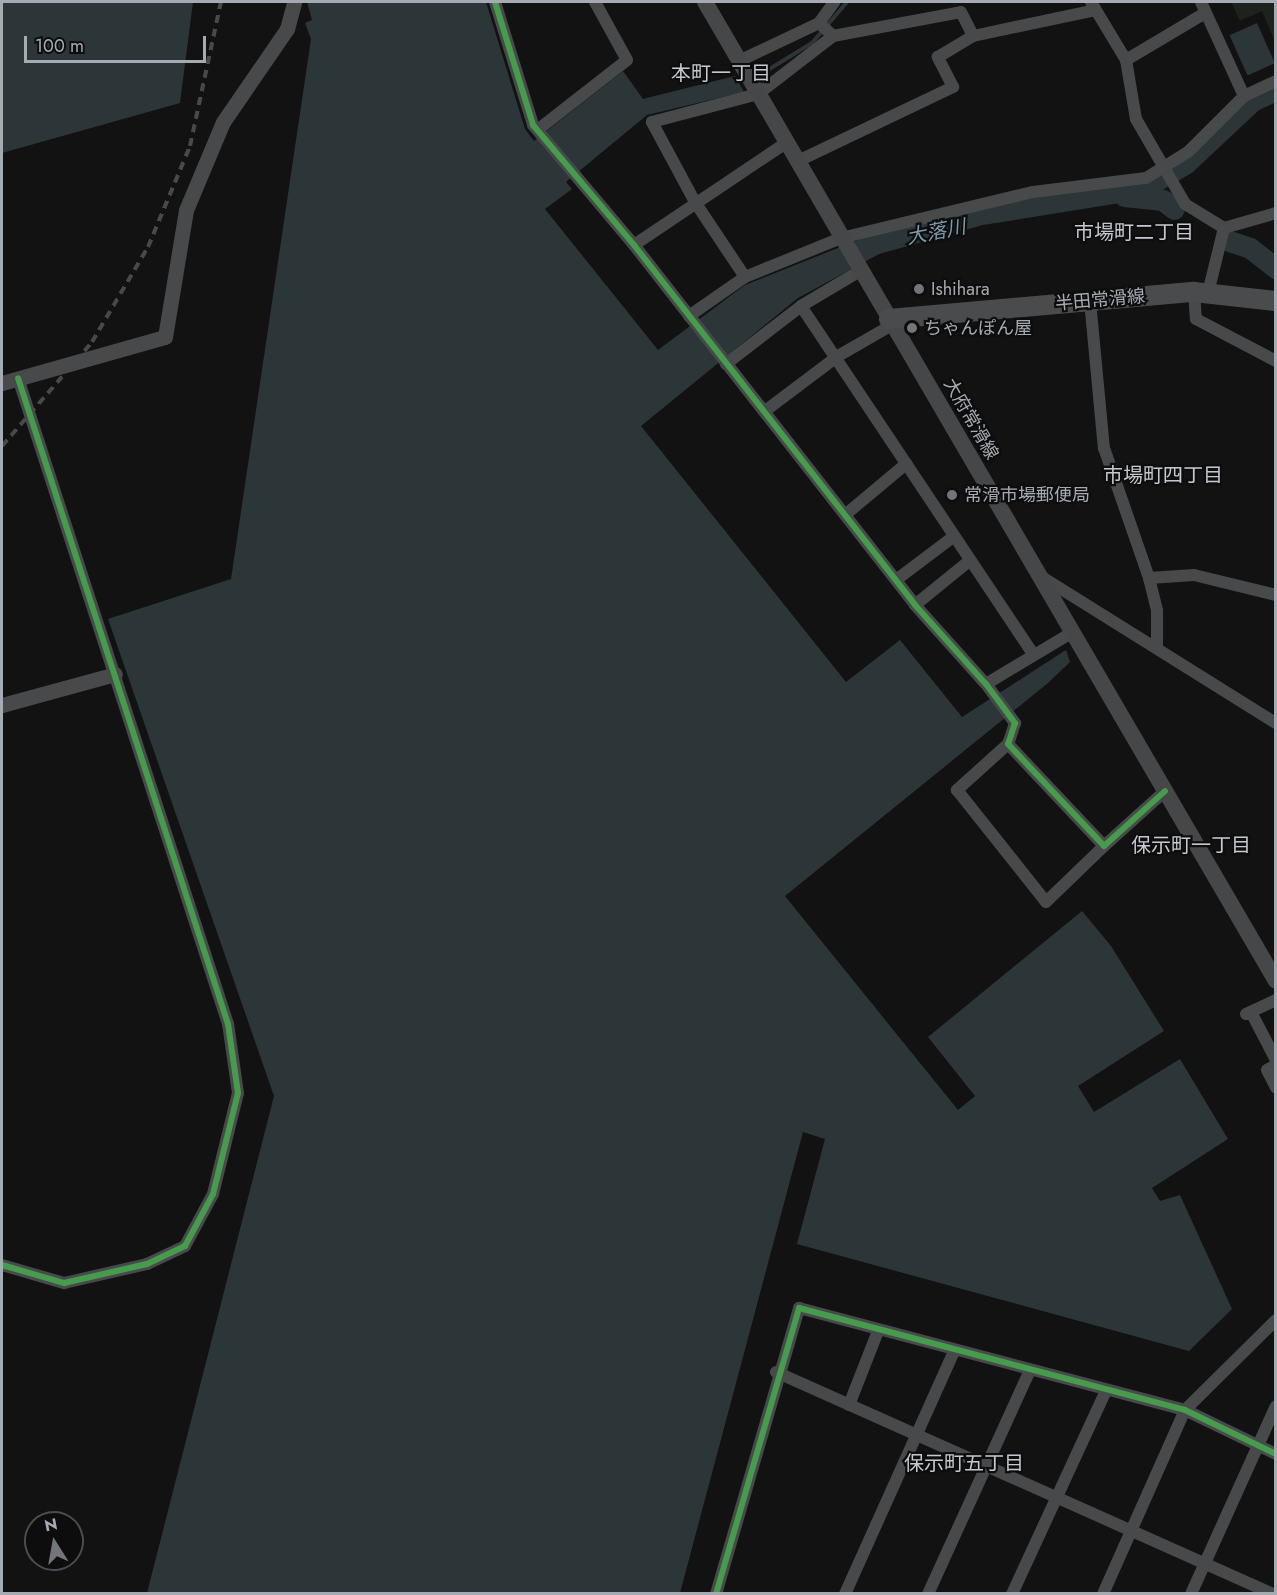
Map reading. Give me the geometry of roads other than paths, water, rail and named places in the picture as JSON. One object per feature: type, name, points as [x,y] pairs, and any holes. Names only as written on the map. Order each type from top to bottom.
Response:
[{"type":"main road","name":"大府常滑線","points":[[705,2],[1275,981]]},
{"type":"main road","name":"半田常滑線","points":[[891,322],[1201,292],[1275,301]]},
{"type":"street","points":[[2,383],[165,337],[186,210],[212,144],[287,29],[294,2]]},
{"type":"street","points":[[495,2],[533,126],[540,128],[765,411],[915,605],[986,684],[1015,723],[1008,744],[957,790],[1046,902],[1165,791]]},
{"type":"street","points":[[540,128],[627,60],[595,2]]},
{"type":"street","points":[[749,79],[820,24],[834,2]]},
{"type":"street","points":[[798,161],[953,87],[938,57],[973,36],[1093,6],[1126,60],[1136,119],[1166,175],[1185,204],[1224,228],[1275,213]]},
{"type":"street","points":[[1126,60],[1203,7],[1244,96]]},
{"type":"street","points":[[745,277],[695,202],[652,122],[749,79],[832,35],[961,12],[973,36]]},
{"type":"street","points":[[820,24],[832,35]]},
{"type":"street","points":[[689,316],[745,277],[843,241],[1033,192],[1123,184],[1166,175],[1244,96],[1275,81]]},
{"type":"street","points":[[634,245],[786,142]]},
{"type":"street","points":[[1224,228],[1201,292],[1196,320],[1275,361]]},
{"type":"street","points":[[726,364],[801,306],[858,268]]},
{"type":"street","points":[[1090,301],[1104,448],[1149,578],[1157,611],[1157,647]]},
{"type":"street","points":[[801,306],[838,356],[968,562],[1032,653]]},
{"type":"street","points":[[765,411],[838,356],[891,322]]},
{"type":"street","points":[[2,1265],[64,1283],[147,1264],[185,1246],[204,1219],[229,1145],[238,1093],[228,1024],[18,378]]},
{"type":"street","points":[[845,515],[906,464]]},
{"type":"street","points":[[896,580],[952,537]]},
{"type":"street","points":[[915,605],[968,562]]},
{"type":"street","points":[[1039,575],[1275,723]]},
{"type":"street","points":[[1149,578],[1194,575],[1275,595]]},
{"type":"street","points":[[986,684],[1032,653],[1073,632]]},
{"type":"street","points":[[2,705],[115,674]]},
{"type":"street","points":[[1008,744],[1104,846]]},
{"type":"street","points":[[1275,1000],[1248,1013],[1275,1060]]},
{"type":"street","points":[[1275,1065],[1267,1070],[1275,1088]]},
{"type":"street","points":[[716,1593],[776,1372],[799,1308],[1029,1372],[1185,1410],[1275,1454]]},
{"type":"street","points":[[1104,1593],[1185,1410],[1275,1320]]},
{"type":"street","points":[[849,1405],[878,1331]]},
{"type":"street","points":[[845,1593],[954,1352]]},
{"type":"street","points":[[776,1372],[1274,1593]]},
{"type":"street","points":[[928,1593],[1029,1372]]},
{"type":"street","points":[[1012,1593],[1106,1391]]},
{"type":"street","points":[[1191,1593],[1275,1406]]},
{"type":"water","points":[[2,2],[193,2],[180,103],[2,153]]},
{"type":"water","points":[[307,2],[486,2],[525,129],[534,141],[623,71],[643,99],[735,76],[744,92],[647,115],[566,182],[572,189],[545,209],[658,350],[745,285],[858,240],[1034,196],[1157,180],[1146,192],[1151,198],[983,225],[879,254],[798,298],[641,426],[846,682],[900,640],[962,717],[1066,650],[1070,662],[1048,683],[785,896],[958,1110],[975,1096],[928,1037],[1082,911],[1111,946],[1164,1031],[1078,1086],[1094,1112],[1180,1059],[1228,1139],[1152,1188],[1160,1201],[1180,1195],[1232,1309],[1189,1351],[797,1244],[825,1139],[803,1132],[680,1593],[147,1593],[274,1096],[108,619],[231,579],[311,39],[305,23],[312,20]]},
{"type":"water","points":[[1257,23],[1275,63],[1247,75],[1230,35]]},
{"type":"waterway","points":[[755,78],[812,43],[847,2]]},
{"type":"waterway","points":[[1134,194],[1185,164],[1252,101],[1276,90]]},
{"type":"waterway","name":"大落川","points":[[1124,196],[1163,200],[1174,209]]},
{"type":"waterway","name":"大落川","points":[[1229,241],[1250,248],[1276,268]]},
{"type":"railway","points":[[2,446],[92,342],[148,247],[190,146],[221,2]]},
{"type":"place","name":"Ishihara","points":[[919,289]]},
{"type":"place","name":"ちゃんぽん屋","points":[[912,328]]},
{"type":"place","name":"常滑市場郵便局","points":[[952,495]]},
{"type":"district","name":"本町一丁目","points":[[721,73]]},
{"type":"district","name":"市場町二丁目","points":[[1134,232]]},
{"type":"district","name":"市場町四丁目","points":[[1163,475]]},
{"type":"district","name":"保示町一丁目","points":[[1191,845]]},
{"type":"district","name":"保示町五丁目","points":[[964,1463]]}]
